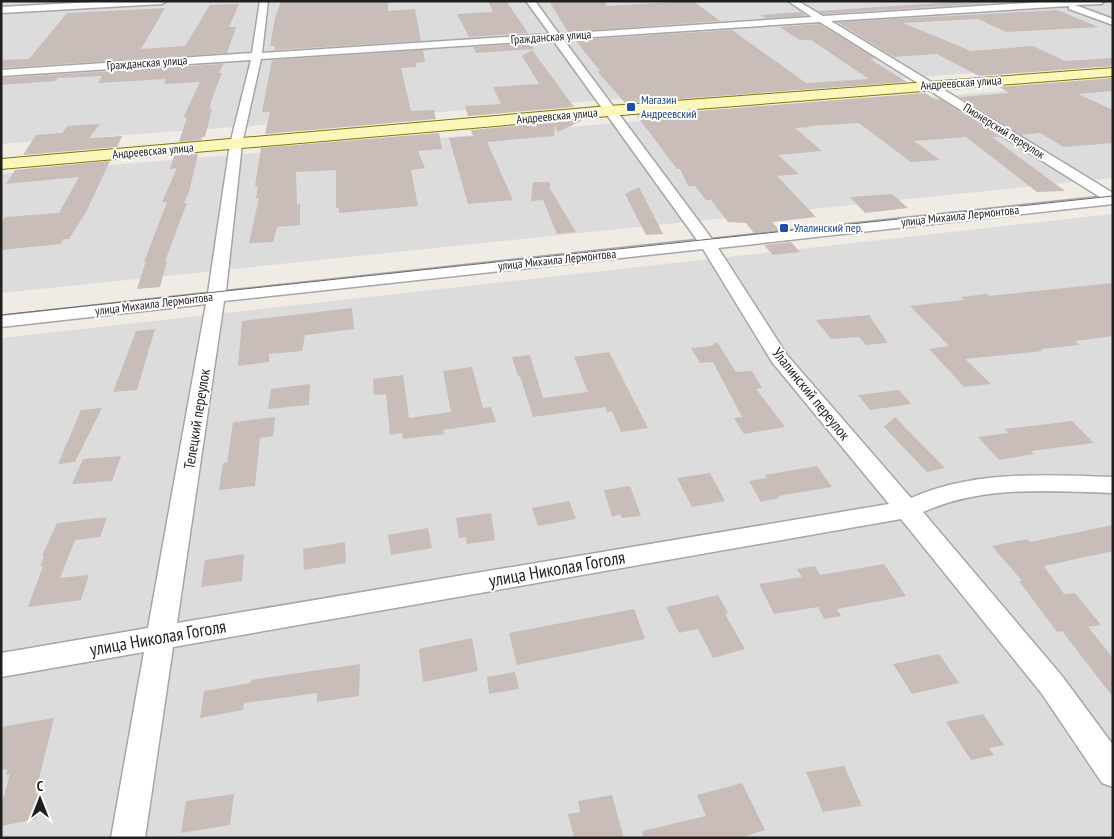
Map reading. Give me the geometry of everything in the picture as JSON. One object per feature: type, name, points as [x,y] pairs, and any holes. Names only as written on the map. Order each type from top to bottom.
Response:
[{"type":"street","points":[[1,10],[162,1]]},
{"type":"street","name":"Телецкий переулок","points":[[128,838],[217,297],[236,144],[256,56],[264,1]]},
{"type":"street","name":"Улалинский переулок","points":[[530,1],[707,244],[779,358],[1052,685],[1113,772]]},
{"type":"street","name":"Пионерский переулок","points":[[792,1],[1113,200]]},
{"type":"street","name":"Гражданская улица","points":[[1,73],[1061,2],[1101,1]]},
{"type":"street","points":[[1061,2],[1113,22]]},
{"type":"street","name":"Андреевская улица","points":[[1,164],[609,112],[1113,72]]},
{"type":"street","name":"улица Михаила Лермонтова","points":[[1,322],[1113,200]]},
{"type":"street","name":"улица Николая Гоголя","points":[[1,665],[907,509],[945,493],[984,486],[1113,485]]},
{"type":"shaded area","points":[[1,1],[1113,1],[1113,63],[1,144]]},
{"type":"shaded area","points":[[1113,82],[1113,178],[1,293],[1,174]]},
{"type":"shaded area","points":[[1113,214],[1113,838],[1,838],[1,338]]},
{"type":"building","points":[[281,1],[388,1],[388,11],[415,9],[421,41],[274,50],[275,46],[270,46],[275,18]]},
{"type":"building","points":[[488,1],[506,1],[528,33],[469,37],[457,14],[493,12]]},
{"type":"building","points":[[549,1],[604,1],[607,6],[693,1],[720,21],[568,32]]},
{"type":"building","points":[[969,1],[1008,2],[823,14],[818,11]]},
{"type":"building","points":[[239,4],[229,27],[236,27],[227,53],[1,68],[1,60],[29,59],[67,13],[165,8],[141,49],[185,46],[210,5]]},
{"type":"building","points":[[1057,10],[1099,27],[1006,32],[978,19],[903,23],[971,51],[1033,46],[1065,61],[1113,58],[1113,66],[979,76],[937,54],[894,57],[837,22]]},
{"type":"building","points":[[801,12],[806,16],[766,18],[760,15]]},
{"type":"building","points":[[820,24],[875,58],[870,59],[907,82],[625,103],[597,71],[600,71],[575,40],[732,30],[806,83],[869,79],[811,40],[800,40],[779,27]]},
{"type":"building","points":[[531,43],[534,49],[476,53],[473,47]]},
{"type":"building","points":[[423,50],[425,62],[415,63],[417,67],[401,68],[411,111],[434,110],[436,119],[265,134],[270,112],[262,112],[272,60]]},
{"type":"building","points":[[532,50],[574,107],[468,116],[465,106],[501,104],[493,87],[539,84],[522,56]]},
{"type":"building","points":[[223,64],[219,73],[222,73],[211,101],[210,109],[212,109],[205,137],[202,137],[201,140],[179,142],[187,117],[183,118],[200,82],[164,84],[166,79],[98,83],[102,76],[58,78],[55,81],[1,85],[1,78]]},
{"type":"building","points":[[1113,78],[1113,91],[1078,94],[1113,110],[1113,143],[1064,147],[1040,133],[1021,135],[960,97],[1010,93],[999,87]]},
{"type":"building","points":[[925,93],[936,100],[940,99],[1000,137],[992,137],[1065,191],[1037,192],[966,137],[914,141],[940,160],[911,162],[859,123],[809,126],[795,128],[822,151],[778,155],[799,174],[777,176],[816,217],[772,222],[779,230],[754,233],[746,223],[728,222],[711,200],[706,200],[695,186],[688,186],[680,169],[677,169],[637,116]]},
{"type":"building","points":[[583,120],[558,132],[555,126],[554,136],[487,142],[513,200],[468,204],[449,138],[473,136],[471,130]]},
{"type":"building","points":[[100,124],[89,138],[122,136],[117,147],[23,155],[36,135],[62,133],[68,126]]},
{"type":"building","points":[[439,133],[442,149],[418,151],[425,168],[411,170],[418,206],[339,213],[339,208],[336,208],[336,170],[296,172],[297,205],[300,204],[300,225],[277,227],[273,242],[249,243],[259,198],[256,198],[258,186],[255,186],[261,148]]},
{"type":"building","points":[[198,154],[189,192],[184,203],[187,203],[165,261],[167,261],[160,287],[137,289],[146,261],[144,262],[167,202],[162,202],[177,168],[170,169],[174,156]]},
{"type":"building","points":[[110,161],[86,212],[69,239],[63,239],[61,244],[1,250],[1,223],[5,217],[59,213],[79,177],[6,184],[15,170]]},
{"type":"building","points":[[533,182],[550,182],[550,189],[576,232],[557,234],[543,200],[531,201]]},
{"type":"building","points":[[639,187],[663,234],[646,235],[625,194]]},
{"type":"building","points":[[892,194],[908,208],[865,213],[850,197]]},
{"type":"building","points":[[791,242],[800,252],[773,255],[764,245]]},
{"type":"building","points":[[1113,283],[1113,336],[1075,341],[1079,345],[1041,349],[1042,351],[965,359],[991,384],[964,387],[929,349],[949,346],[910,306],[964,300],[961,297],[987,294],[988,296]]},
{"type":"building","points":[[352,308],[354,329],[305,335],[302,351],[269,354],[269,362],[238,366],[242,321]]},
{"type":"building","points":[[869,315],[888,343],[866,345],[859,337],[831,339],[816,320]]},
{"type":"building","points":[[155,329],[137,390],[113,392],[136,331]]},
{"type":"building","points":[[717,342],[736,372],[752,371],[762,388],[756,389],[785,427],[744,434],[734,418],[742,417],[713,362],[700,363],[691,348],[711,346]]},
{"type":"building","points":[[609,352],[648,428],[621,432],[612,411],[607,412],[605,407],[533,417],[512,357],[530,355],[543,398],[588,392],[574,357]]},
{"type":"building","points":[[472,367],[483,408],[491,407],[496,422],[443,430],[444,434],[403,439],[402,433],[390,435],[386,394],[374,395],[373,379],[403,375],[409,418],[451,412],[443,371]]},
{"type":"building","points":[[310,384],[309,405],[268,409],[271,389]]},
{"type":"building","points":[[899,390],[911,404],[870,410],[858,395]]},
{"type":"building","points":[[102,408],[75,462],[58,464],[81,410]]},
{"type":"building","points":[[275,417],[273,436],[260,438],[255,486],[219,490],[223,463],[227,463],[233,422]]},
{"type":"building","points":[[895,417],[945,468],[927,472],[884,427]]},
{"type":"building","points":[[1072,421],[1094,443],[1031,451],[1034,454],[999,460],[978,437],[1008,433],[1005,429]]},
{"type":"building","points":[[121,456],[112,481],[72,484],[83,459]]},
{"type":"building","points":[[817,466],[832,487],[778,496],[779,498],[761,502],[749,481],[767,478],[765,475]]},
{"type":"building","points":[[710,473],[725,501],[692,507],[677,478]]},
{"type":"building","points":[[630,486],[641,516],[622,518],[620,514],[612,517],[604,490]]},
{"type":"building","points":[[569,501],[576,519],[538,526],[532,508]]},
{"type":"building","points":[[491,513],[495,540],[467,544],[466,537],[459,538],[456,518]]},
{"type":"building","points":[[107,517],[100,537],[75,540],[60,578],[89,575],[81,600],[28,607],[43,566],[40,566],[44,556],[42,556],[57,523]]},
{"type":"building","points":[[1113,525],[1113,551],[1044,566],[1064,594],[1075,593],[1101,625],[1088,627],[1113,658],[1113,697],[1062,631],[1057,632],[1019,581],[1022,581],[992,546],[1027,539],[1030,542]]},
{"type":"building","points":[[428,528],[432,548],[391,555],[388,535]]},
{"type":"building","points":[[345,542],[346,563],[304,570],[303,549]]},
{"type":"building","points":[[244,554],[242,581],[201,587],[205,560]]},
{"type":"building","points":[[884,564],[906,596],[837,609],[841,616],[824,619],[818,607],[774,614],[759,584],[802,577],[797,569],[815,566],[820,575]]},
{"type":"building","points":[[718,595],[728,613],[725,614],[745,649],[713,658],[698,629],[679,633],[666,607]]},
{"type":"building","points":[[634,609],[645,639],[517,665],[509,633]]},
{"type":"building","points":[[472,638],[478,671],[423,682],[419,649]]},
{"type":"building","points":[[939,654],[959,683],[912,694],[893,664]]},
{"type":"building","points":[[360,664],[359,696],[317,702],[317,693],[244,703],[243,710],[200,718],[204,691],[251,683],[251,680]]},
{"type":"building","points":[[515,672],[519,689],[489,694],[487,677]]},
{"type":"building","points":[[983,714],[1004,745],[989,748],[994,755],[971,760],[946,722]]},
{"type":"building","points":[[54,718],[35,794],[43,793],[36,819],[1,826],[1,806],[10,774],[6,775],[7,769],[1,770],[1,727]]},
{"type":"building","points":[[844,766],[862,806],[823,812],[806,772]]},
{"type":"building","points":[[742,783],[765,830],[740,838],[643,838],[642,831],[706,816],[697,795]]},
{"type":"building","points":[[234,794],[230,825],[181,833],[186,801]]},
{"type":"building","points":[[612,795],[624,838],[574,838],[568,814],[580,812],[578,801]]},
{"type":"tram line","points":[[1,315],[1113,196]]},
{"type":"place","name":"Магазин Андреевский","points":[[631,107]]},
{"type":"place","name":"Улалинский пер.","points":[[784,228]]}]
